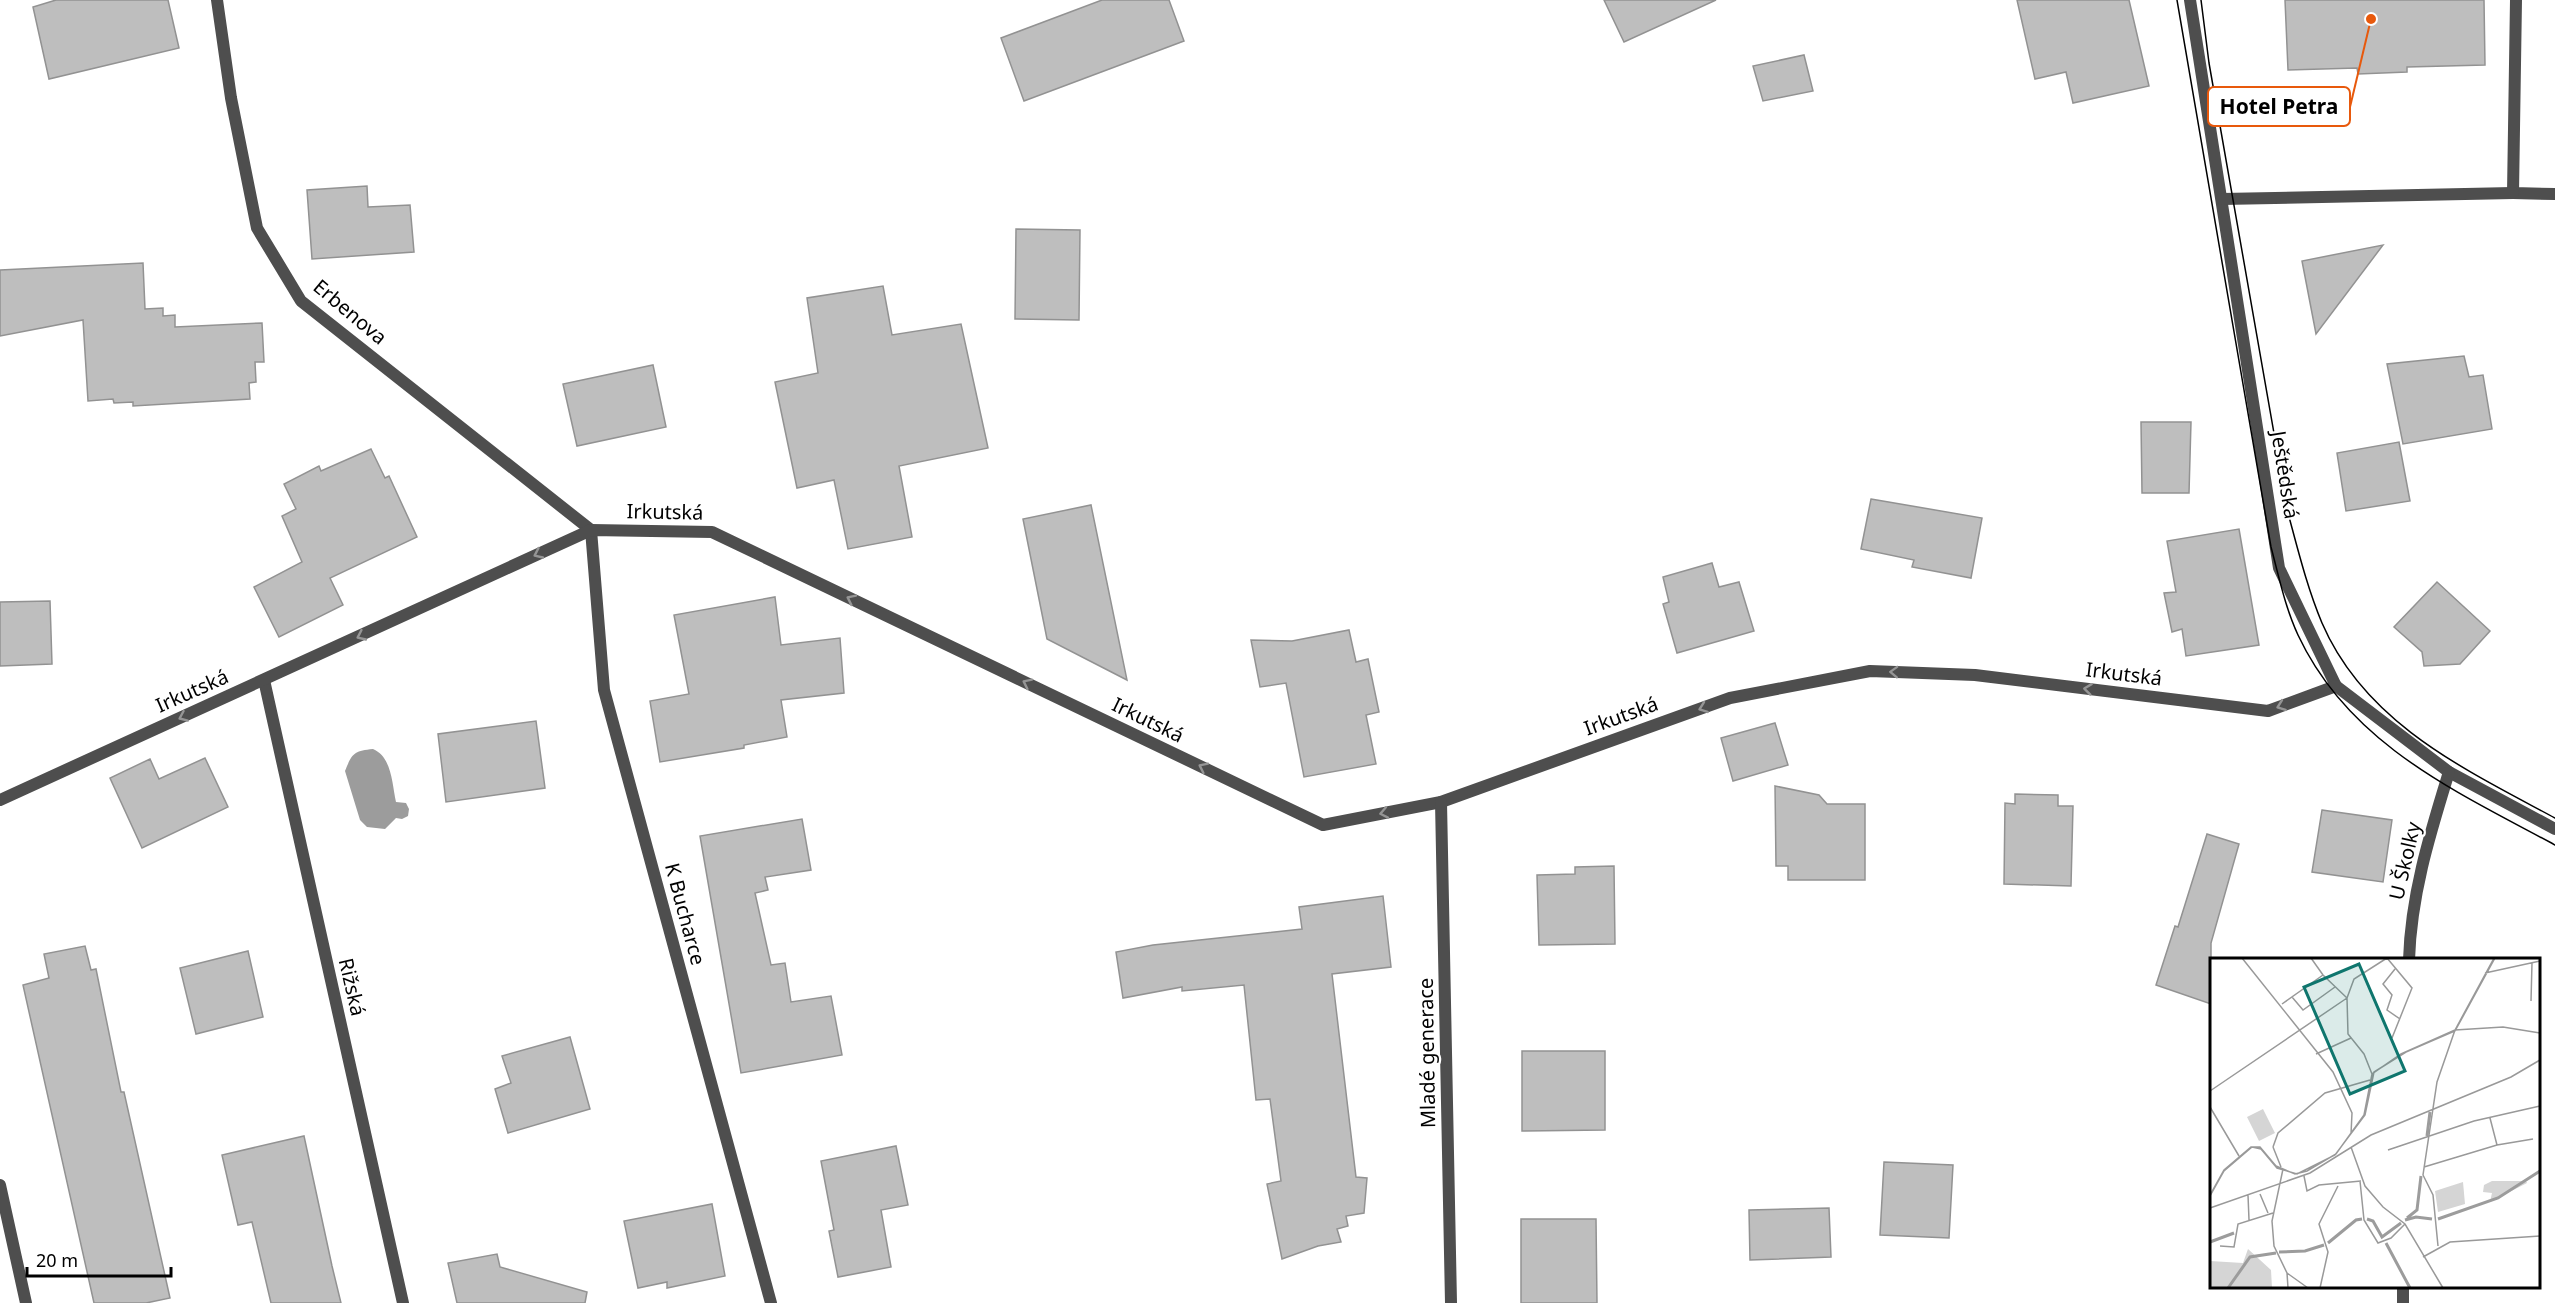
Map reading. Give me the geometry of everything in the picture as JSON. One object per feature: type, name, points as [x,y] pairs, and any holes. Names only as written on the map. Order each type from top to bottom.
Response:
[{"type":"street","name":"Erbenova","points":[[217,0],[231,99],[257,228],[302,301],[591,530]]},
{"type":"street","name":"Ještědská","points":[[2190,0],[2279,568],[2336,686],[2449,772],[2555,829]]},
{"type":"street","points":[[2513,193],[2516,0]]},
{"type":"street","points":[[2222,199],[2555,194]]},
{"type":"street","name":"Irkutská","points":[[0,800],[591,530],[712,532],[1323,825],[1441,802],[1730,698],[1870,670],[1975,675],[2268,711],[2336,686]]},
{"type":"street","name":"K Bucharce","points":[[591,530],[604,690],[771,1303]]},
{"type":"street","name":"Rižská","points":[[264,680],[403,1303]]},
{"type":"street","name":"U Školky","points":[[2409,958],[2410,936],[2421,864],[2449,772]]},
{"type":"street","name":"Mladé generace","points":[[1441,802],[1451,1303]]},
{"type":"street","points":[[0,1185],[26,1303]]},
{"type":"shaded area","points":[[373,749],[384,758],[388,765],[396,802],[406,803],[409,809],[408,816],[402,819],[396,818],[385,829],[367,827],[360,820],[345,771],[354,754]]},
{"type":"building","points":[[56,0],[168,0],[179,48],[49,79],[33,7]]},
{"type":"building","points":[[1102,0],[1169,0],[1184,41],[1024,101],[1001,38]]},
{"type":"building","points":[[1604,0],[1716,0],[1624,42]]},
{"type":"building","points":[[2017,0],[2129,0],[2149,86],[2073,103],[2066,72],[2035,79]]},
{"type":"building","points":[[2285,0],[2484,0],[2485,65],[2407,67],[2407,72],[2358,74],[2357,68],[2288,70]]},
{"type":"building","points":[[1804,55],[1813,91],[1763,101],[1753,66]]},
{"type":"building","points":[[367,186],[368,207],[410,205],[414,252],[312,259],[307,190]]},
{"type":"building","points":[[1016,229],[1080,230],[1079,320],[1015,319]]},
{"type":"building","points":[[2383,245],[2316,334],[2302,261]]},
{"type":"building","points":[[143,263],[145,309],[163,308],[163,316],[175,315],[175,327],[262,323],[264,362],[255,362],[256,382],[249,383],[250,399],[133,406],[133,402],[114,403],[113,399],[88,401],[83,320],[0,336],[0,270]]},
{"type":"building","points":[[883,286],[892,335],[961,324],[988,448],[899,466],[912,537],[848,549],[834,480],[797,488],[775,382],[818,373],[807,298]]},
{"type":"building","points":[[2464,356],[2469,377],[2483,375],[2492,429],[2403,444],[2387,364]]},
{"type":"building","points":[[653,365],[666,427],[577,446],[563,384]]},
{"type":"building","points":[[2141,422],[2191,422],[2189,493],[2142,493]]},
{"type":"building","points":[[2399,442],[2410,501],[2346,511],[2337,453]]},
{"type":"building","points":[[371,449],[385,478],[389,476],[417,537],[330,578],[343,605],[279,637],[254,587],[302,562],[282,516],[296,509],[284,484],[319,466],[321,471]]},
{"type":"building","points":[[1871,499],[1982,518],[1971,578],[1912,567],[1914,560],[1861,549]]},
{"type":"building","points":[[1091,505],[1127,680],[1047,639],[1023,519]]},
{"type":"building","points":[[2239,529],[2259,645],[2186,656],[2182,629],[2172,632],[2164,593],[2176,592],[2167,541]]},
{"type":"building","points":[[1712,563],[1719,587],[1739,582],[1754,631],[1677,653],[1663,604],[1669,602],[1663,577]]},
{"type":"building","points":[[2437,582],[2490,631],[2460,664],[2424,666],[2422,652],[2394,627]]},
{"type":"building","points":[[775,597],[781,645],[840,638],[844,693],[781,700],[787,737],[744,745],[744,748],[660,762],[650,701],[689,694],[674,615]]},
{"type":"building","points":[[50,601],[52,664],[0,666],[0,602]]},
{"type":"building","points":[[1349,630],[1356,662],[1368,659],[1379,712],[1366,715],[1376,764],[1304,777],[1286,683],[1260,687],[1251,640],[1292,641]]},
{"type":"building","points":[[536,721],[545,788],[446,802],[438,734]]},
{"type":"building","points":[[1775,723],[1788,765],[1733,781],[1721,738]]},
{"type":"building","points":[[205,758],[228,807],[142,848],[110,778],[150,759],[159,779]]},
{"type":"building","points":[[1775,786],[1819,795],[1827,804],[1865,804],[1865,880],[1788,880],[1788,866],[1776,866]]},
{"type":"building","points":[[2015,794],[2058,795],[2058,806],[2073,806],[2071,886],[2004,884],[2005,803],[2015,804]]},
{"type":"building","points":[[2322,810],[2392,820],[2383,882],[2312,872]]},
{"type":"building","points":[[802,819],[811,870],[765,877],[768,890],[755,893],[771,965],[785,963],[791,1002],[831,996],[842,1055],[741,1073],[700,836]]},
{"type":"building","points":[[2207,834],[2239,844],[2211,943],[2210,1004],[2156,985],[2175,926],[2178,927]]},
{"type":"building","points":[[1614,866],[1615,944],[1539,945],[1537,875],[1575,874],[1575,867]]},
{"type":"building","points":[[1383,896],[1391,967],[1332,974],[1356,1177],[1367,1178],[1364,1213],[1346,1216],[1348,1226],[1337,1229],[1341,1242],[1318,1246],[1282,1259],[1267,1184],[1281,1181],[1270,1099],[1256,1100],[1244,985],[1182,991],[1182,987],[1123,998],[1116,952],[1153,945],[1302,929],[1299,907]]},
{"type":"building","points":[[85,946],[91,970],[96,969],[121,1092],[124,1092],[170,1298],[146,1303],[94,1303],[23,985],[49,978],[44,954]]},
{"type":"building","points":[[248,951],[263,1017],[196,1034],[180,968]]},
{"type":"building","points":[[570,1037],[590,1109],[508,1133],[495,1089],[511,1083],[502,1056]]},
{"type":"building","points":[[1522,1051],[1605,1051],[1605,1130],[1522,1131]]},
{"type":"building","points":[[304,1136],[341,1303],[271,1303],[252,1222],[238,1225],[222,1155]]},
{"type":"building","points":[[896,1146],[908,1205],[881,1210],[891,1267],[838,1277],[829,1231],[834,1230],[821,1161]]},
{"type":"building","points":[[1884,1162],[1953,1165],[1949,1238],[1880,1235]]},
{"type":"building","points":[[712,1204],[725,1276],[667,1288],[667,1282],[638,1288],[624,1221]]},
{"type":"building","points":[[1829,1208],[1831,1257],[1750,1260],[1749,1210]]},
{"type":"building","points":[[1521,1219],[1596,1219],[1597,1303],[1521,1303]]},
{"type":"building","points":[[497,1254],[500,1267],[587,1292],[585,1303],[457,1303],[448,1263]]},
{"type":"tram line","points":[[2177,0],[2271,547],[2293,624],[2320,673],[2346,706],[2375,735],[2408,761],[2443,784],[2555,845]]},
{"type":"tram line","points":[[2201,0],[2209,63],[2288,513],[2307,582],[2322,623],[2341,658],[2364,689],[2391,716],[2420,740],[2453,761],[2555,818]]},
{"type":"place","name":"Hotel Petra","points":[[2371,19]]}]
